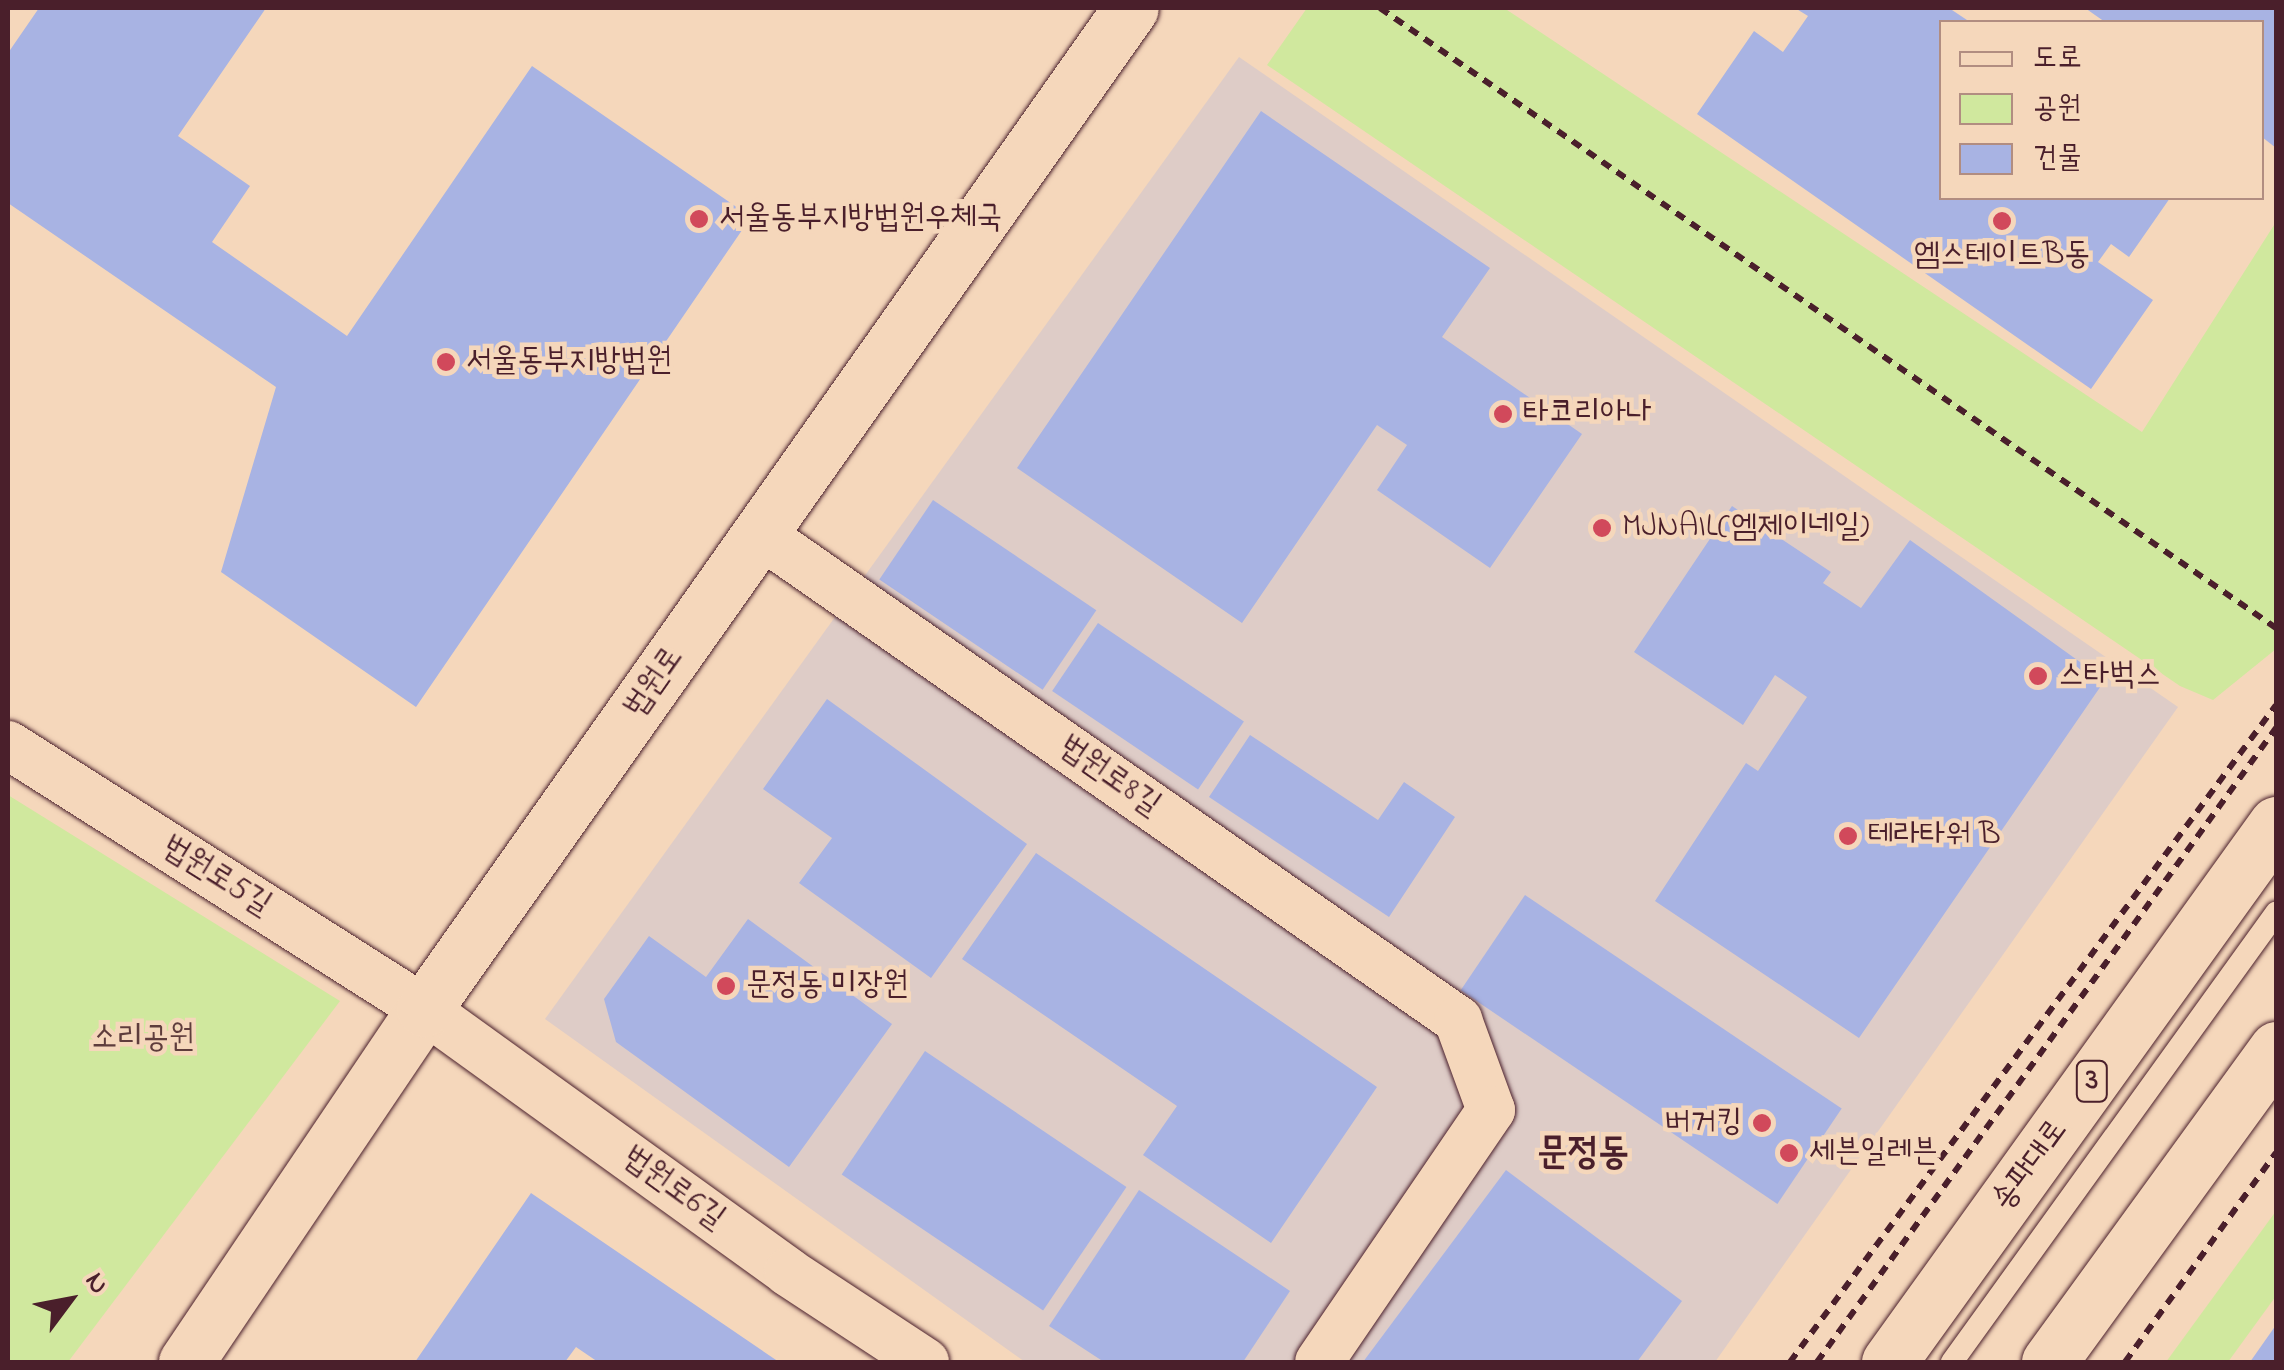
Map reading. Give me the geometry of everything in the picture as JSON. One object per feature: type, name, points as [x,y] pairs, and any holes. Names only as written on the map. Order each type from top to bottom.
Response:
[{"type":"street","name":"법원로","points":[[186,1362],[424,1008],[760,534],[1122,11]]},
{"type":"street","name":"법원로8길","points":[[760,534],[1458,1020],[1491,1110],[1318,1362]]},
{"type":"street","name":"법원로5길","points":[[8,745],[424,1008]]},
{"type":"street","name":"송파대로","points":[[1889,1362],[2276,824]]},
{"type":"street","name":"법원로6길","points":[[424,1008],[788,1272],[926,1362]]},
{"type":"street","points":[[2049,1362],[2276,1049]]},
{"type":"lane","points":[[1952,1362],[2276,913]]},
{"type":"lane","points":[[1900,1362],[1924,1314]]},
{"type":"path","points":[[1380,8],[2276,628]]},
{"type":"path","points":[[1790,1362],[2276,705]]},
{"type":"path","points":[[1817,1362],[2276,728]]},
{"type":"path","points":[[2126,1362],[2276,1153]]},
{"type":"shaded area","points":[[1239,57],[2178,707],[1715,1362],[1025,1362],[545,1019]]},
{"type":"green space","points":[[1307,8],[1504,8],[2142,432],[2276,222],[2276,649],[2213,700],[2180,686],[1267,65]]},
{"type":"green space","name":"소리공원","points":[[8,795],[340,1001],[68,1362],[8,1362]]},
{"type":"green space","points":[[2276,1211],[2276,1296],[2228,1362],[2166,1362]]},
{"type":"building","name":"서울동부지방법원","points":[[39,8],[266,8],[178,136],[250,186],[212,242],[347,336],[532,66],[751,217],[416,707],[221,572],[276,387],[8,203],[8,53]]},
{"type":"building","name":"엠스테이트B동","points":[[1795,8],[1949,8],[1967,20],[1939,20],[1939,200],[2169,200],[2129,257],[2111,244],[2098,262],[2153,300],[2091,389],[1697,114],[1754,31],[1783,52],[1808,16]]},
{"type":"building","points":[[2085,8],[2276,8],[2276,148],[2264,139],[2264,20],[2102,20]]},
{"type":"building","points":[[1261,111],[1490,268],[1442,337],[1582,434],[1490,568],[1377,490],[1407,445],[1377,425],[1242,623],[1017,468]]},
{"type":"building","points":[[933,500],[1096,610],[1043,690],[879,580]]},
{"type":"building","name":"테라타워 B","points":[[1732,506],[1831,572],[1823,583],[1861,608],[1910,540],[2105,680],[1859,1038],[1655,901],[1746,763],[1758,771],[1807,697],[1775,675],[1743,725],[1634,652]]},
{"type":"building","points":[[1098,623],[1244,721],[1198,789],[1052,691]]},
{"type":"building","points":[[827,699],[1027,844],[931,978],[799,883],[832,838],[763,789]]},
{"type":"building","points":[[1250,735],[1378,820],[1404,782],[1455,817],[1389,917],[1209,797]]},
{"type":"building","points":[[1036,853],[1377,1087],[1271,1243],[1143,1155],[1177,1106],[962,959]]},
{"type":"building","points":[[1525,895],[1842,1109],[1777,1204],[1461,990]]},
{"type":"building","points":[[748,919],[892,1024],[789,1167],[616,1042],[604,999],[649,936],[706,977]]},
{"type":"building","points":[[925,1051],[1126,1187],[1043,1310],[842,1175]]},
{"type":"building","points":[[1506,1170],[1682,1301],[1637,1362],[1363,1362]]},
{"type":"building","points":[[1139,1190],[1290,1291],[1243,1362],[1104,1362],[1049,1326]]},
{"type":"building","points":[[531,1193],[779,1362],[598,1362],[576,1347],[565,1362],[415,1362]]},
{"type":"building","points":[[2276,1325],[2276,1362],[2250,1362]]},
{"type":"place","name":"서울동부지방법원우체국","points":[[699,219]]},
{"type":"place","name":"엠스테이트B동","points":[[2002,221]]},
{"type":"place","name":"서울동부지방법원","points":[[446,362]]},
{"type":"place","name":"타코리아나","points":[[1503,414]]},
{"type":"place","name":"MJNAIL(엠제이네일)","points":[[1602,528]]},
{"type":"place","name":"스타벅스","points":[[2038,676]]},
{"type":"place","name":"테라타워 B","points":[[1848,836]]},
{"type":"place","name":"문정동 미장원","points":[[726,986]]},
{"type":"place","name":"버거킹","points":[[1762,1123]]},
{"type":"place","name":"세븐일레븐","points":[[1789,1153]]},
{"type":"district","name":"문정동","points":[[1583,1155]]}]
